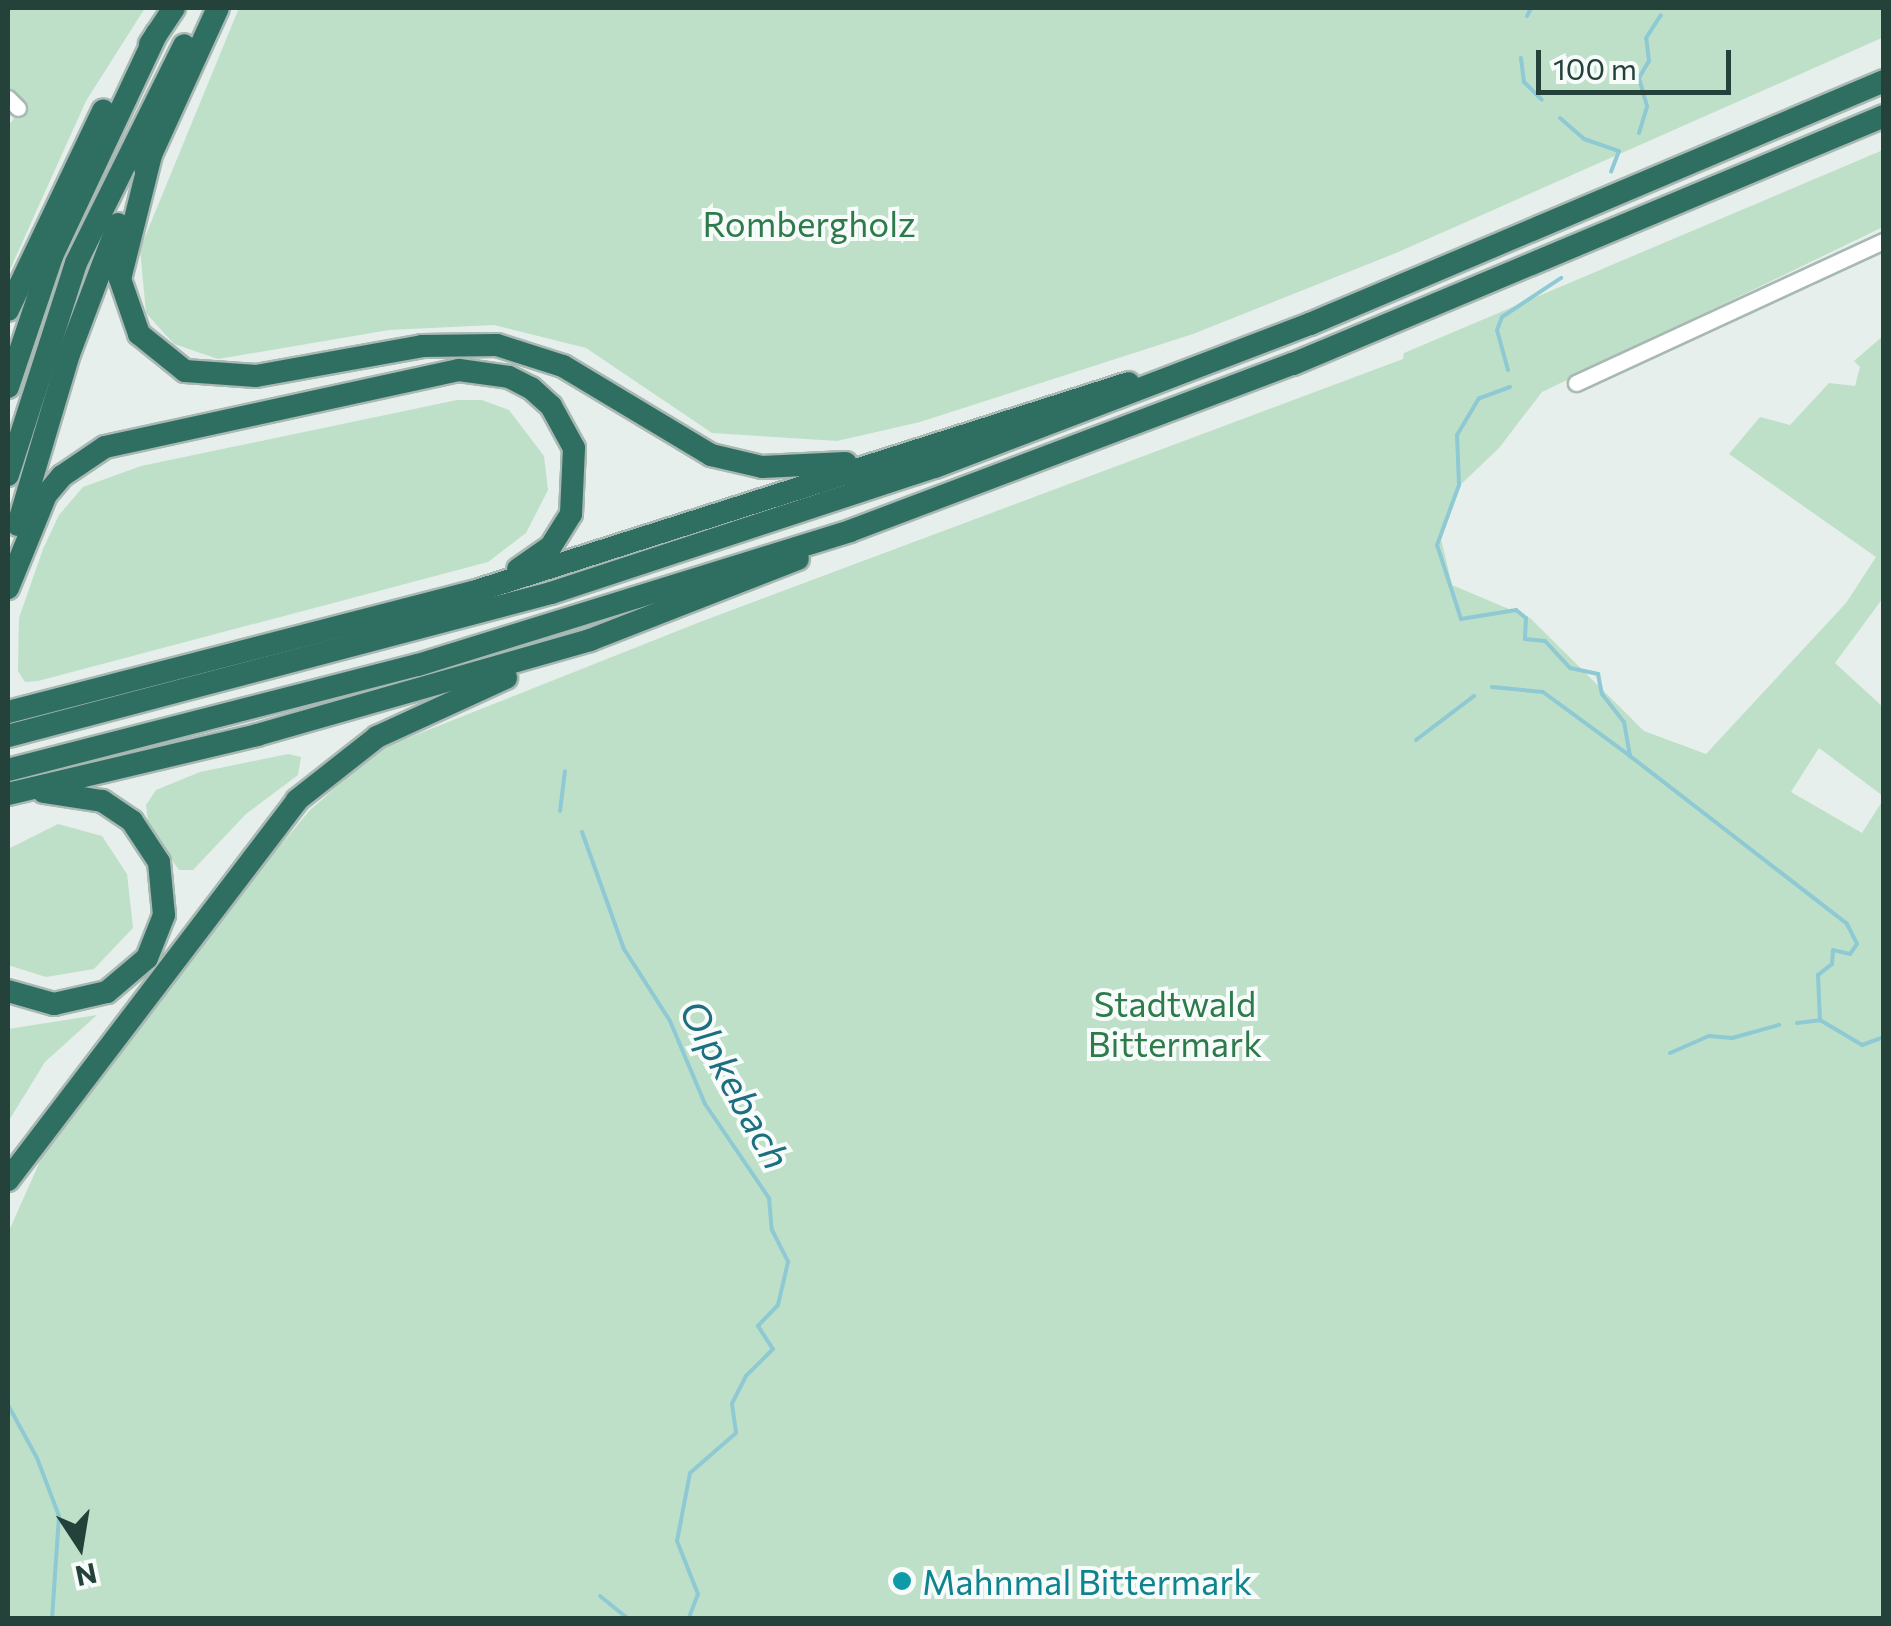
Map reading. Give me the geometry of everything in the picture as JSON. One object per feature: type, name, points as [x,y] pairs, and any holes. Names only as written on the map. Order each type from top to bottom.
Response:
[{"type":"highway","points":[[8,307],[90,131],[174,8]]},
{"type":"highway","points":[[8,475],[76,263],[206,8]]},
{"type":"highway","points":[[8,578],[69,354],[151,155],[218,8]]},
{"type":"highway","points":[[8,387],[52,256],[157,34]]},
{"type":"highway","points":[[8,736],[551,593],[1019,426],[1219,360],[1884,81]]},
{"type":"highway","points":[[8,770],[418,665],[850,531],[1359,338],[1874,120]]},
{"type":"highway","points":[[151,155],[120,279],[138,334],[185,371],[256,376],[422,346],[480,342],[563,366],[680,442],[728,460],[817,466],[1019,426]]},
{"type":"highway","points":[[8,588],[46,495],[105,446],[458,370],[509,377],[530,388],[565,428],[577,464],[571,514],[550,547],[473,592]]},
{"type":"highway","points":[[8,712],[473,592],[913,450]]},
{"type":"highway","points":[[8,795],[257,734],[590,640],[768,576],[850,531]]},
{"type":"highway","points":[[8,1180],[264,840],[322,776],[402,723],[590,640]]},
{"type":"highway","points":[[8,795],[71,794],[120,812],[152,846],[166,898],[146,958],[107,992],[54,1004],[8,991]]},
{"type":"street","points":[[1576,383],[1884,241]]},
{"type":"green space","points":[[8,8],[145,8],[86,101],[8,274],[8,126],[23,107],[8,91]]},
{"type":"green space","name":"Rombergholz","points":[[239,8],[1883,8],[1884,37],[1396,253],[1193,334],[920,422],[837,441],[712,433],[586,348],[494,325],[389,330],[218,359],[174,344],[146,313],[140,249]]},
{"type":"green space","name":"Stadtwald Bittermark","points":[[1883,150],[1883,227],[1542,392],[1499,448],[1455,490],[1441,539],[1452,585],[1530,618],[1644,731],[1706,754],[1846,603],[1876,557],[1729,454],[1760,417],[1790,425],[1829,383],[1855,386],[1860,367],[1854,361],[1883,336],[1883,598],[1835,663],[1883,707],[1883,796],[1819,748],[1791,792],[1862,833],[1883,800],[1883,1618],[8,1618],[8,1233],[41,1159],[226,910],[310,810],[380,749],[700,622],[1403,359],[1404,353]]},
{"type":"green space","points":[[457,400],[482,400],[509,410],[544,456],[548,490],[526,533],[488,562],[38,681],[25,682],[18,671],[19,618],[43,549],[59,515],[83,487],[141,466]]},
{"type":"green space","points":[[288,754],[301,757],[298,775],[246,814],[193,870],[179,870],[149,828],[146,805],[156,790],[200,772]]},
{"type":"green space","points":[[58,824],[102,836],[127,874],[133,928],[94,969],[46,977],[8,965],[8,849]]},
{"type":"green space","points":[[97,1015],[45,1062],[8,1122],[8,1029]]},
{"type":"waterway","points":[[1527,16],[1531,8]]},
{"type":"waterway","points":[[1639,133],[1647,106],[1639,78],[1649,61],[1646,38],[1661,15]]},
{"type":"waterway","points":[[1521,58],[1524,82],[1542,100]]},
{"type":"waterway","points":[[1560,118],[1584,139],[1619,151],[1611,172]]},
{"type":"waterway","points":[[1508,370],[1497,330],[1502,317],[1561,278]]},
{"type":"waterway","points":[[1510,387],[1479,398],[1457,435],[1459,485],[1437,545],[1461,619],[1516,610],[1526,618],[1525,639],[1545,641],[1570,668],[1598,674],[1602,694],[1624,722],[1630,756],[1847,924],[1857,944],[1850,954],[1833,950],[1832,964],[1818,975],[1820,1020],[1862,1045],[1884,1037]]},
{"type":"waterway","points":[[1492,687],[1543,692],[1630,756]]},
{"type":"waterway","points":[[1416,740],[1474,696]]},
{"type":"waterway","name":"Olpkebach","points":[[560,811],[565,771]]},
{"type":"waterway","name":"Olpkebach","points":[[582,832],[624,949],[670,1021],[705,1104],[769,1198],[772,1230],[788,1262],[778,1305],[758,1326],[773,1349],[746,1376],[732,1404],[736,1433],[690,1473],[677,1541],[698,1594],[689,1618]]},
{"type":"waterway","points":[[1797,1023],[1820,1020]]},
{"type":"waterway","points":[[1670,1053],[1709,1036],[1732,1038],[1779,1025]]},
{"type":"waterway","points":[[8,1405],[37,1458],[59,1516],[52,1618]]},
{"type":"waterway","points":[[600,1596],[627,1618]]},
{"type":"place","name":"Mahnmal Bittermark","points":[[902,1581]]}]
